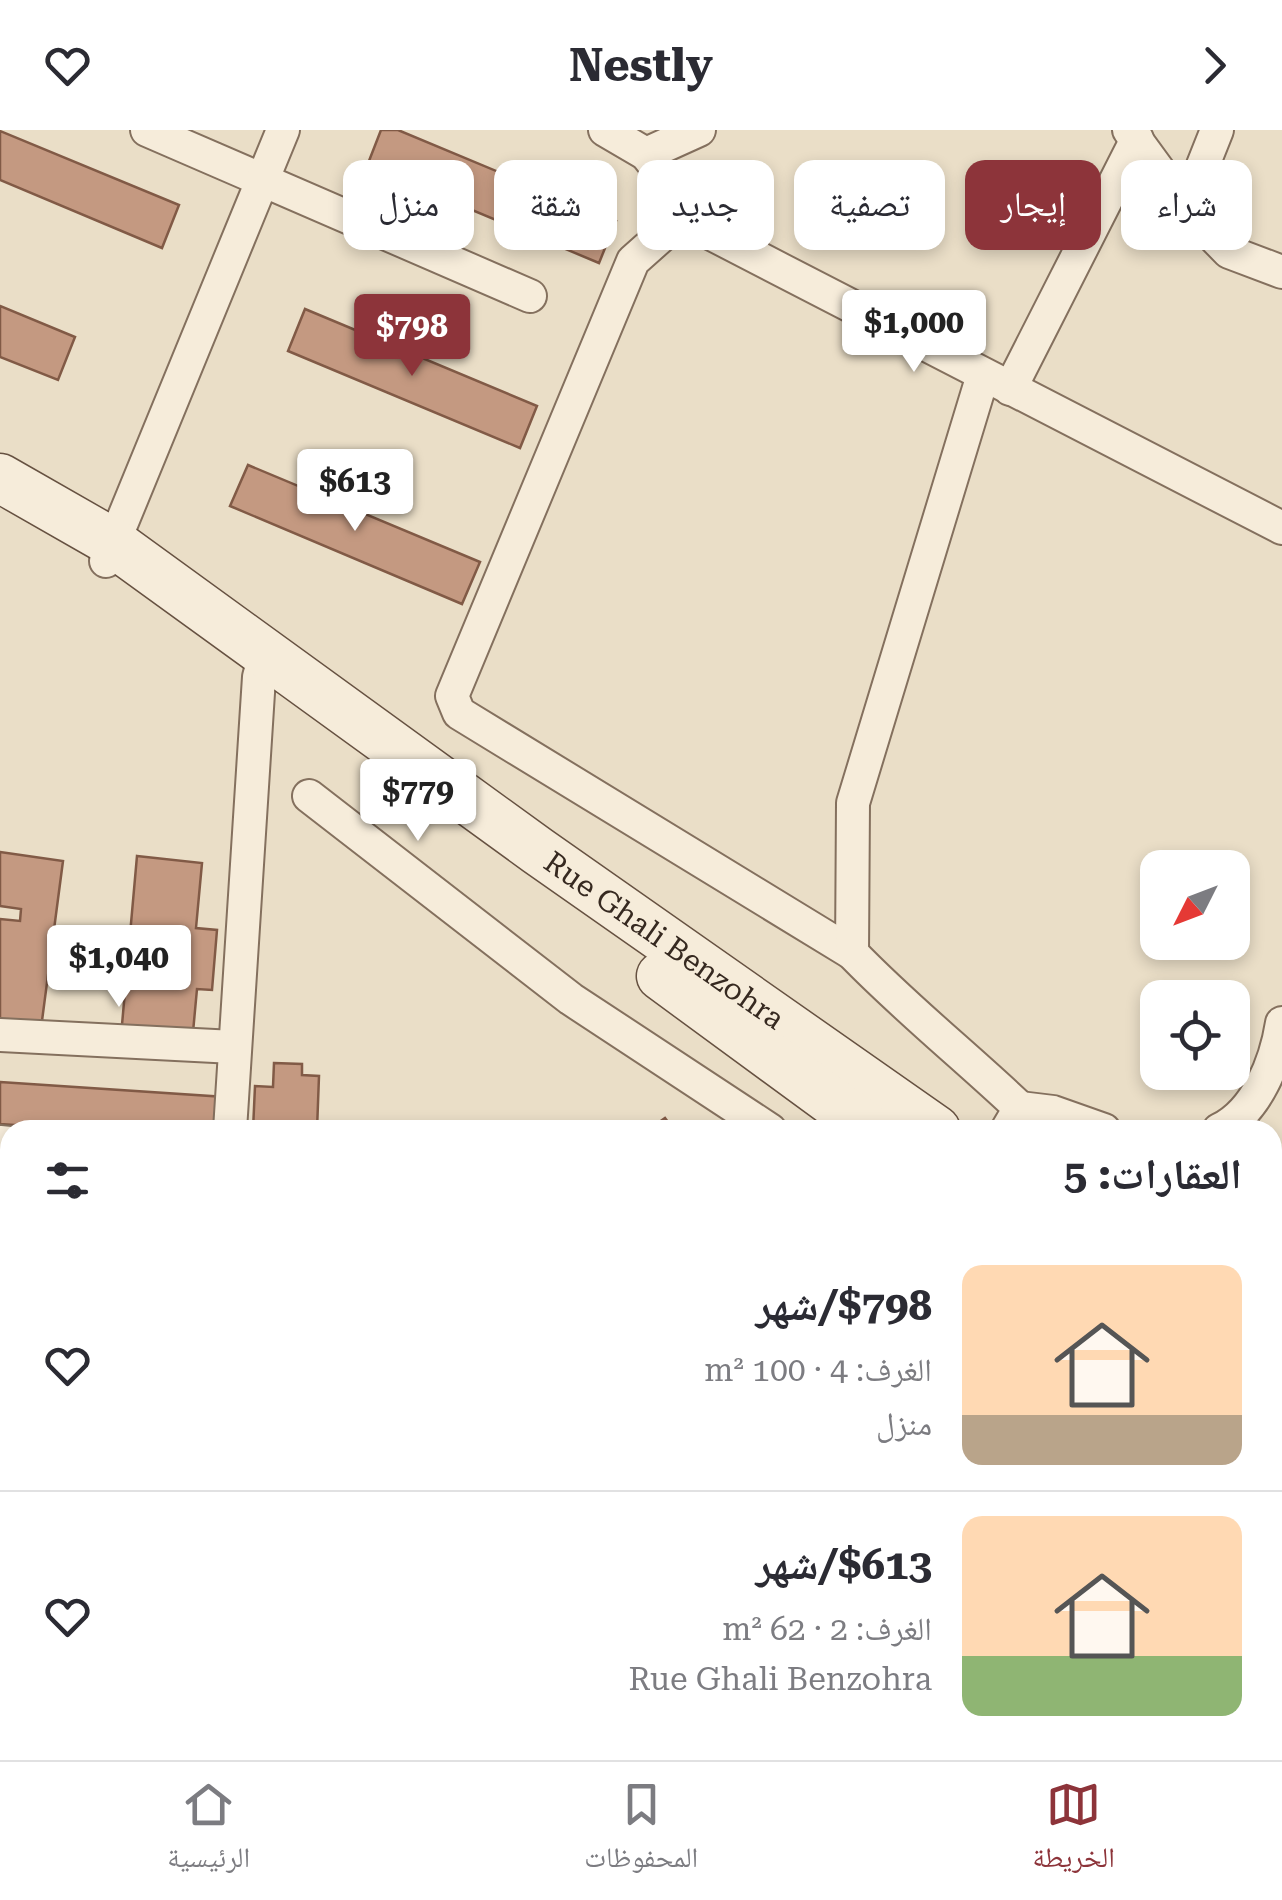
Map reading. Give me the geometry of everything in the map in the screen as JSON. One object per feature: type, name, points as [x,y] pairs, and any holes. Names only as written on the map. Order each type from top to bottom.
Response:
[{"type":"main road","name":"Rue Ghali Benzohra","points":[[0,478],[263,664],[858,1120]]},
{"type":"main road","name":"Rue Ghali Benzohra","points":[[0,504],[109,553]]},
{"type":"main road","name":"Rue Ghali Benzohra","points":[[263,664],[538,850],[922,1120]]},
{"type":"street","points":[[147,130],[530,296]]},
{"type":"street","points":[[109,553],[283,130]]},
{"type":"street","points":[[605,130],[650,160]]},
{"type":"street","points":[[646,154],[699,130]]},
{"type":"street","points":[[1204,160],[1216,130]]},
{"type":"street","points":[[852,953],[852,803],[996,382],[1133,135],[1151,160]]},
{"type":"street","points":[[645,250],[632,262],[452,696],[454,705],[458,713],[852,953],[1013,1119],[1052,1112],[1075,1120]]},
{"type":"street","points":[[742,250],[1282,528]]},
{"type":"street","points":[[1228,250],[1282,272]]},
{"type":"street","points":[[230,1120],[263,664]]},
{"type":"street","points":[[309,796],[571,998],[755,1120]]},
{"type":"street","points":[[1229,1120],[1252,1098],[1276,1059],[1282,1023]]},
{"type":"street","points":[[0,1034],[234,1047]]},
{"type":"building","points":[[381,130],[398,130],[470,160],[369,160]]},
{"type":"building","points":[[0,131],[179,205],[162,248],[0,180]]},
{"type":"building","points":[[474,162],[494,170],[494,219],[474,211]]},
{"type":"building","points":[[568,250],[604,250],[599,263]]},
{"type":"building","points":[[0,306],[75,337],[58,380],[0,357]]},
{"type":"building","points":[[305,309],[537,406],[520,448],[288,351]]},
{"type":"building","points":[[248,465],[480,562],[462,604],[230,506]]},
{"type":"building","points":[[0,852],[63,861],[40,1036],[0,1031],[0,919],[20,921],[21,909],[0,906]]},
{"type":"building","points":[[137,856],[202,863],[196,928],[217,930],[212,990],[197,989],[192,1043],[121,1036]]},
{"type":"building","points":[[274,1063],[302,1064],[302,1075],[319,1076],[317,1120],[253,1120],[255,1086],[273,1087]]},
{"type":"building","points":[[0,1082],[225,1097],[223,1120],[0,1120]]}]
